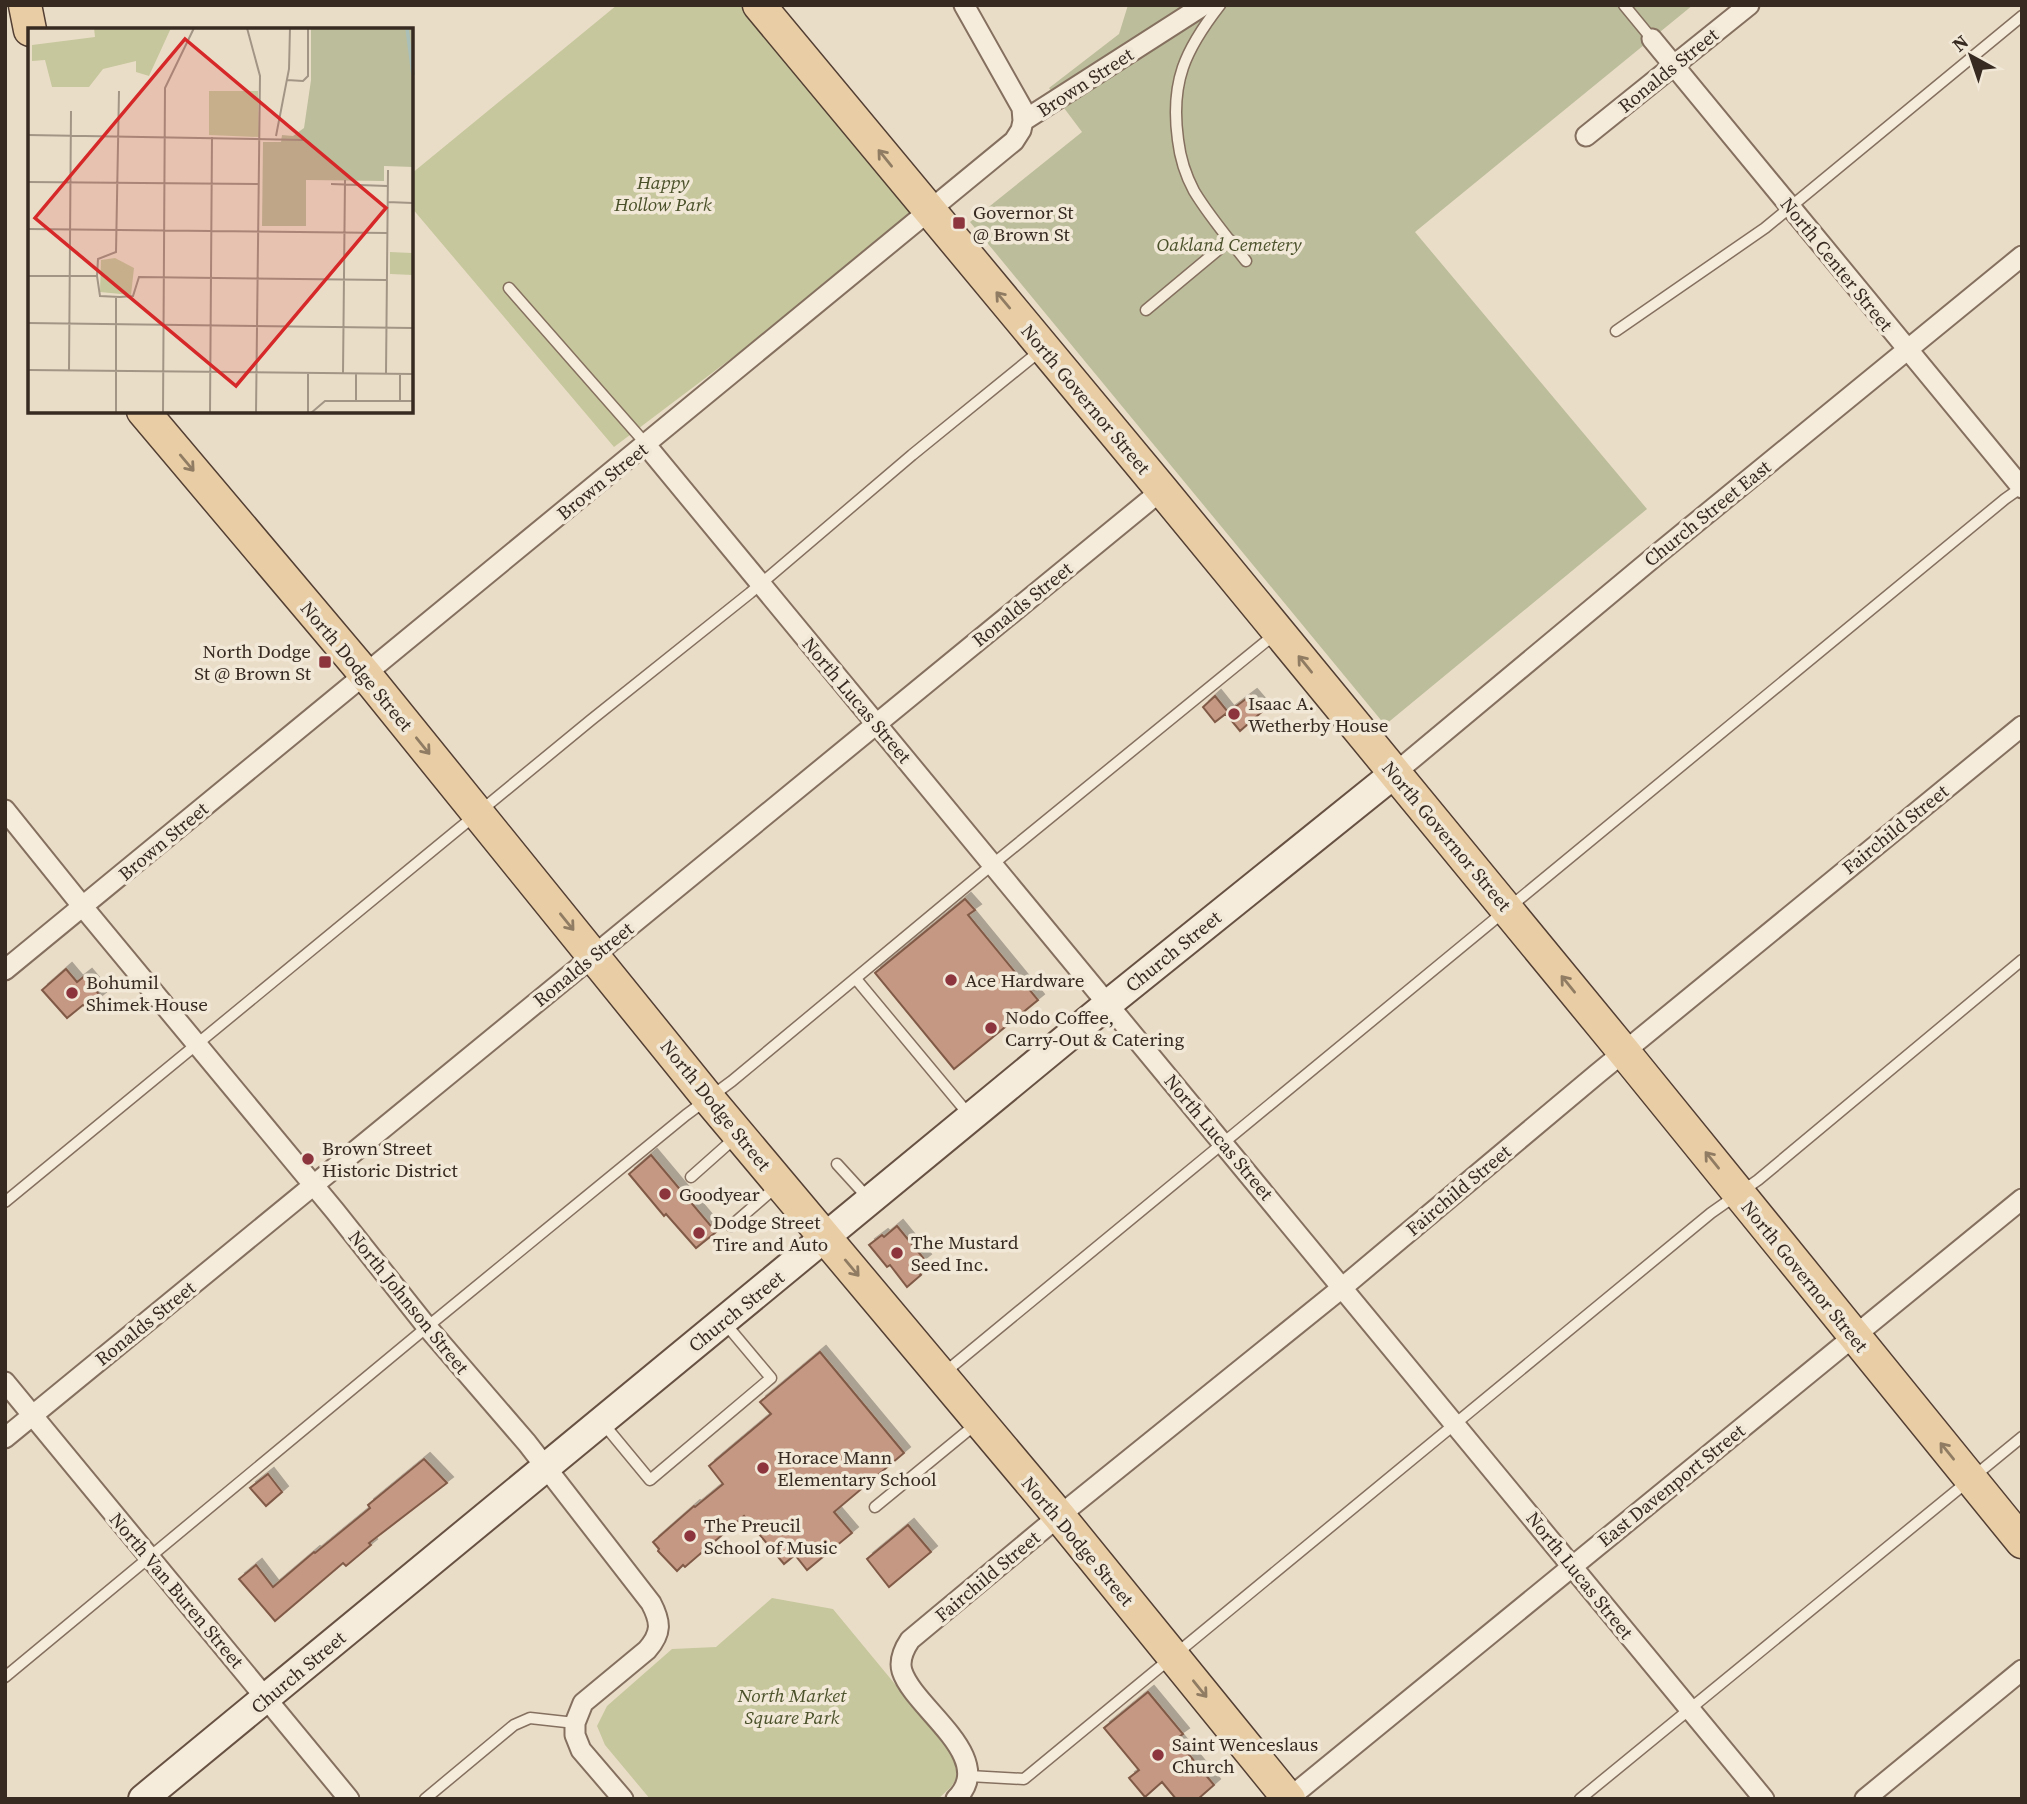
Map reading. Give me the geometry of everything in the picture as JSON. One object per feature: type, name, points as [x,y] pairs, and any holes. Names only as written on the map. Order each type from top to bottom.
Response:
[{"type":"main road","points":[[25,5],[30,28]]},
{"type":"main road","name":"North Governor Street","points":[[759,5],[1507,909],[2022,1542]]},
{"type":"main road","name":"North Dodge Street","points":[[144,413],[365,674],[708,1098],[1059,1516],[1289,1798]]},
{"type":"street","points":[[964,5],[1022,108],[1023,121]]},
{"type":"street","name":"Brown Street","points":[[5,970],[1014,141],[1023,121],[1204,5]]},
{"type":"street","name":"Ronalds Street","points":[[1586,136],[1749,5]]},
{"type":"street","name":"North Center Street","points":[[1652,39],[2022,488]]},
{"type":"street","name":"Church Street East","points":[[1395,773],[2022,256]]},
{"type":"street","name":"North Lucas Street","points":[[646,445],[1764,1799]]},
{"type":"street","name":"Ronalds Street","points":[[5,1438],[1162,490]]},
{"type":"street","name":"Fairchild Street","points":[[969,1776],[967,1761],[960,1749],[901,1670],[901,1660],[910,1640],[1343,1287],[1624,1052],[2022,726]]},
{"type":"street","name":"Church Street","points":[[143,1799],[1108,1004],[1395,773]]},
{"type":"street","name":"North Johnson Street","points":[[5,810],[427,1326],[546,1467],[651,1603],[659,1626],[656,1639],[647,1650],[583,1703],[575,1723]]},
{"type":"street","name":"East Davenport Street","points":[[1289,1798],[2022,1199]]},
{"type":"street","name":"North Van Buren Street","points":[[5,1382],[349,1799]]},
{"type":"street","points":[[1866,1799],[2022,1670]]},
{"type":"street","points":[[575,1723],[575,1735],[581,1750],[623,1799]]},
{"type":"street","points":[[956,1799],[963,1792],[969,1776]]},
{"type":"lane","points":[[1220,5],[1192,45],[1177,84],[1175,120],[1180,154],[1193,189],[1246,261]]},
{"type":"lane","points":[[1624,5],[1652,39]]},
{"type":"lane","points":[[1616,331],[1765,228],[2022,16]]},
{"type":"lane","points":[[1146,310],[1230,240]]},
{"type":"lane","points":[[509,288],[646,445]]},
{"type":"lane","points":[[5,1202],[761,584],[1043,348]]},
{"type":"lane","points":[[941,1376],[2005,499],[2022,488]]},
{"type":"lane","points":[[5,1677],[427,1326],[732,1081],[1278,632]]},
{"type":"lane","points":[[969,1776],[1024,1779],[1711,1213],[1758,1180],[2022,960]]},
{"type":"lane","points":[[856,979],[971,1117]]},
{"type":"lane","points":[[691,1177],[739,1135]]},
{"type":"lane","points":[[837,1164],[870,1201]]},
{"type":"lane","points":[[731,1226],[780,1183]]},
{"type":"lane","points":[[602,1422],[650,1480],[771,1377],[723,1321]]},
{"type":"lane","points":[[875,1507],[979,1421]]},
{"type":"lane","points":[[1580,1799],[2022,1437]]},
{"type":"lane","points":[[425,1799],[514,1725],[530,1718],[575,1723]]},
{"type":"green space","name":"Happy Hollow Park","points":[[617,5],[741,5],[928,210],[614,447],[413,209],[413,172]]},
{"type":"green space","name":"Oakland Cemetery","points":[[1128,5],[1693,5],[1415,232],[1647,509],[1385,725],[970,222],[1082,132],[1049,88],[1119,34]]},
{"type":"green space","name":"North Market Square Park","points":[[772,1598],[833,1609],[956,1758],[960,1773],[951,1787],[938,1799],[650,1799],[605,1745],[597,1726],[607,1706],[672,1649],[716,1647]]},
{"type":"building","points":[[1251,695],[1264,710],[1240,731],[1226,714]]},
{"type":"building","points":[[1215,696],[1228,712],[1215,722],[1203,707]]},
{"type":"building","name":"Ace Hardware","points":[[965,899],[975,910],[968,915],[1038,1000],[954,1069],[875,973]]},
{"type":"building","name":"Bohumil Shimek House","points":[[66,969],[77,982],[86,975],[101,997],[87,1009],[83,1005],[67,1018],[42,990]]},
{"type":"building","name":"Goodyear","points":[[651,1155],[716,1232],[696,1248],[666,1214],[664,1216],[629,1174]]},
{"type":"building","name":"The Mustard Seed Inc.","points":[[897,1226],[925,1260],[915,1268],[921,1275],[907,1287],[890,1265],[887,1267],[869,1245]]},
{"type":"building","points":[[820,1352],[904,1453],[834,1512],[852,1533],[807,1570],[795,1555],[784,1564],[744,1516],[677,1571],[653,1542],[723,1484],[709,1466],[771,1414],[760,1402]]},
{"type":"building","points":[[424,1459],[447,1483],[369,1543],[371,1545],[346,1566],[343,1563],[275,1621],[239,1579],[256,1565],[273,1587],[370,1508],[368,1505]]},
{"type":"building","points":[[268,1474],[282,1492],[266,1506],[250,1488]]},
{"type":"building","points":[[908,1525],[931,1552],[889,1587],[867,1559]]},
{"type":"building","name":"Saint Wenceslaus Church","points":[[1148,1692],[1183,1734],[1176,1739],[1214,1785],[1198,1799],[1176,1799],[1162,1782],[1145,1797],[1129,1778],[1139,1770],[1104,1728]]},
{"type":"place","name":"Governor St @ Brown St","points":[[959,223]]},
{"type":"place","name":"North Dodge St @ Brown St","points":[[325,662]]},
{"type":"place","name":"Isaac A. Wetherby House","points":[[1234,714]]},
{"type":"place","name":"Ace Hardware","points":[[951,980]]},
{"type":"place","name":"Bohumil Shimek House","points":[[72,993]]},
{"type":"place","name":"Nodo Coffee, Carry-Out & Catering","points":[[991,1028]]},
{"type":"place","name":"Brown Street Historic District","points":[[308,1159]]},
{"type":"place","name":"Goodyear","points":[[665,1194]]},
{"type":"place","name":"Dodge Street Tire and Auto","points":[[699,1233]]},
{"type":"place","name":"The Mustard Seed Inc.","points":[[897,1253]]},
{"type":"place","name":"Horace Mann Elementary School","points":[[763,1468]]},
{"type":"place","name":"The Preucil School of Music","points":[[690,1536]]},
{"type":"place","name":"Saint Wenceslaus Church","points":[[1158,1755]]}]
